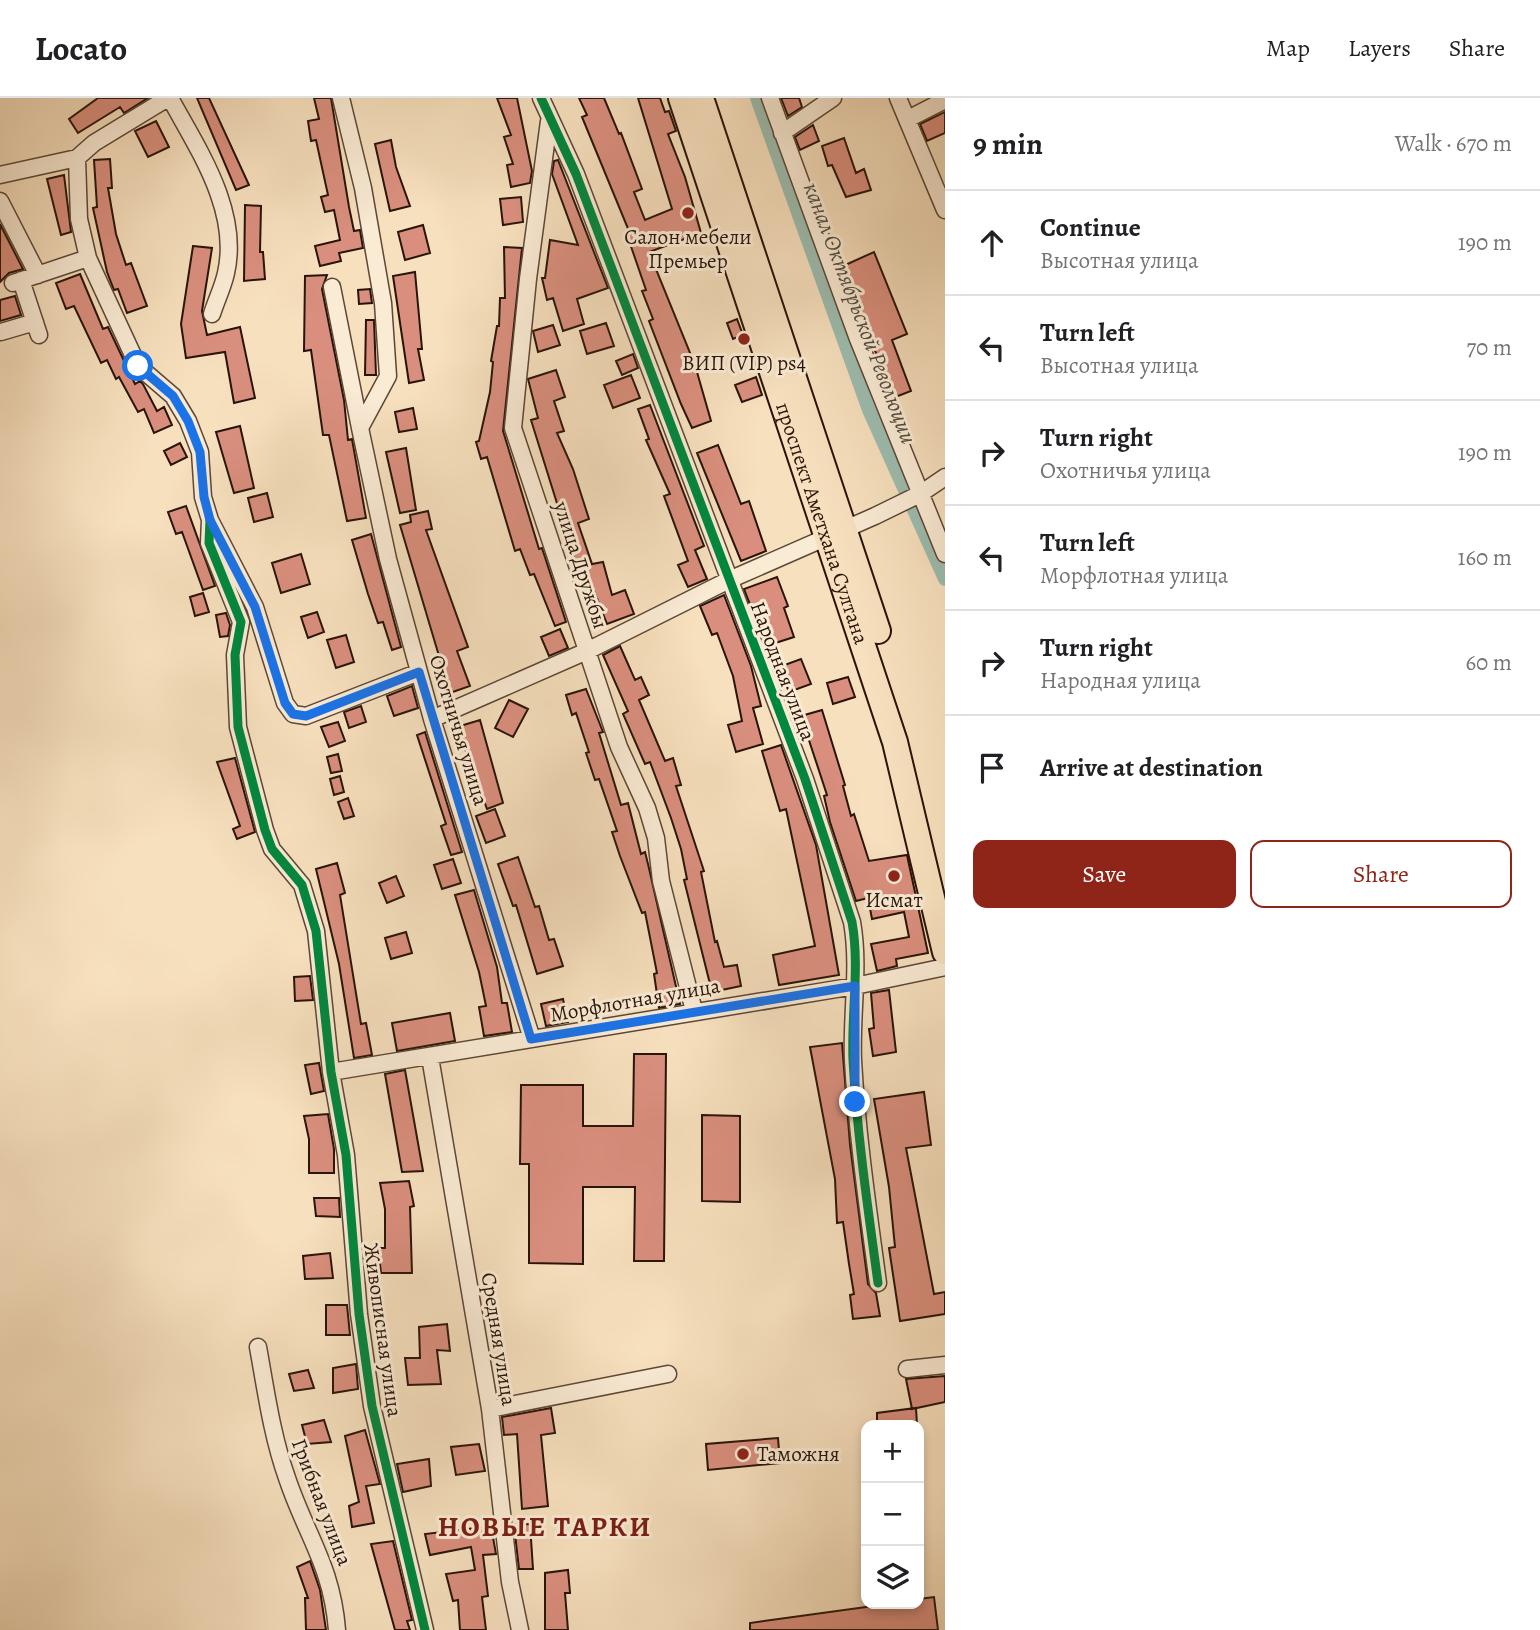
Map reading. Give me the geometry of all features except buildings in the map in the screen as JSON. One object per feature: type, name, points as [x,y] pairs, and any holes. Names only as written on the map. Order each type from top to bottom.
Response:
[{"type":"main road","name":"проспект Аметхана Султана","points":[[681,98],[838,531],[895,742],[945,952]]},
{"type":"main road","points":[[701,98],[838,531],[912,738],[945,878]]},
{"type":"street","points":[[0,175],[77,158],[94,144],[169,98],[204,161],[226,214],[226,272],[212,314]]},
{"type":"street","points":[[341,98],[363,188],[383,303],[388,376],[360,428]]},
{"type":"street","name":"Народная улица","points":[[541,98],[549,121],[576,174],[804,779],[852,922],[856,946],[855,1102],[878,1283]]},
{"type":"street","points":[[770,98],[915,497],[945,554]]},
{"type":"street","points":[[782,133],[833,98]]},
{"type":"street","points":[[898,98],[945,210]]},
{"type":"street","points":[[908,119],[945,100]]},
{"type":"street","name":"улица Дружбы","points":[[549,121],[528,279],[513,428],[627,771],[647,808],[694,1011]]},
{"type":"street","points":[[77,158],[79,219],[88,258],[138,366],[173,396],[188,421],[200,452],[204,497],[210,520],[255,607],[285,703],[293,714],[306,716],[419,672]]},
{"type":"street","points":[[0,201],[38,275]]},
{"type":"street","points":[[1,332],[37,328],[17,282],[88,258]]},
{"type":"street","name":"Охотничья улица","points":[[332,287],[388,559],[432,719],[531,1039]]},
{"type":"street","points":[[432,719],[587,651],[729,580],[875,516],[915,497],[945,477]]},
{"type":"street","name":"Живописная улица","points":[[210,520],[209,543],[241,622],[235,655],[239,727],[272,849],[302,885],[316,931],[331,1072],[346,1155],[359,1314],[372,1406],[425,1630]]},
{"type":"street","name":"Морфлотная улица","points":[[331,1072],[855,986],[945,967]]},
{"type":"street","name":"Средняя улица","points":[[430,1057],[490,1409],[510,1581],[520,1630]]},
{"type":"street","name":"Грибная улица","points":[[258,1347],[275,1442],[288,1482],[320,1552],[335,1597],[337,1630]]},
{"type":"street","points":[[907,1370],[945,1365]]},
{"type":"street","points":[[490,1409],[668,1374]]},
{"type":"waterway","name":"канал Октябрьской Революции","points":[[757,98],[869,410],[945,579]]},
{"type":"cycle path","points":[[541,98],[576,174],[805,779],[852,922],[855,956],[855,1088],[878,1283]]},
{"type":"cycle path","points":[[210,520],[209,543],[241,622],[235,655],[238,727],[272,849],[302,885],[316,931],[331,1072],[346,1155],[359,1314],[372,1406],[425,1630]]},
{"type":"place","name":"Салон мебели Премьер","points":[[688,213]]},
{"type":"place","name":"ВИП (VIP) ps4","points":[[744,339]]},
{"type":"place","name":"Исмат","points":[[894,876]]},
{"type":"place","name":"Таможня","points":[[743,1454]]},
{"type":"district","name":"НОВЫЕ ТАРКИ","points":[[545,1527]]},
{"type":"route","points":[[138,366],[173,396],[188,421],[200,452],[201,477],[210,520],[255,607],[285,703],[293,714],[306,716],[419,672],[531,1039],[855,986],[855,1102]]}]
